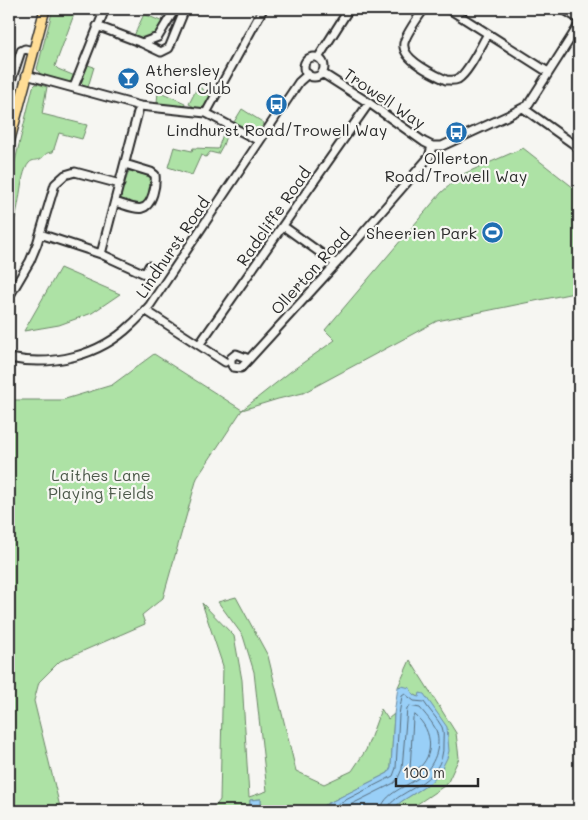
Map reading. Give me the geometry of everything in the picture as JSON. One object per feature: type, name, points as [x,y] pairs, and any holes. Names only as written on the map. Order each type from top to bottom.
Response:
[{"type":"main road","points":[[9,143],[45,9]]},
{"type":"street","points":[[74,88],[105,9]]},
{"type":"street","points":[[142,44],[158,37],[175,9]]},
{"type":"street","points":[[98,26],[161,52],[169,48],[184,9]]},
{"type":"street","points":[[206,113],[263,9]]},
{"type":"street","name":"Lindhurst Road","points":[[9,358],[59,361],[87,353],[130,327],[145,310],[299,82],[308,74],[305,68],[306,61],[312,57],[318,58],[349,9]]},
{"type":"street","points":[[424,9],[406,38],[405,50],[411,60],[446,80],[458,78],[464,73],[488,34]]},
{"type":"street","points":[[449,9],[548,72]]},
{"type":"street","points":[[563,9],[579,19]]},
{"type":"street","points":[[432,146],[447,144],[528,104],[579,25]]},
{"type":"street","points":[[9,87],[21,50],[33,51]]},
{"type":"street","points":[[308,74],[315,76],[322,73],[324,64],[318,58]]},
{"type":"street","name":"Trowell Way","points":[[322,73],[432,146]]},
{"type":"street","points":[[26,75],[140,106],[206,113],[259,140]]},
{"type":"street","name":"Radcliffe Road","points":[[199,345],[369,103]]},
{"type":"street","points":[[523,108],[579,148]]},
{"type":"street","points":[[101,254],[138,112]]},
{"type":"street","name":"Ollerton Road","points":[[249,358],[336,264],[429,157],[432,146]]},
{"type":"street","points":[[115,202],[140,209],[146,208],[150,204],[156,181],[155,174],[125,164]]},
{"type":"street","points":[[9,297],[30,262],[55,184],[65,175],[75,172],[120,184]]},
{"type":"street","points":[[284,226],[336,264]]},
{"type":"street","points":[[40,234],[101,254],[145,274],[149,266]]},
{"type":"street","points":[[145,310],[225,362]]},
{"type":"green space","points":[[53,9],[76,9],[55,66],[75,76],[70,83],[41,75],[37,69]]},
{"type":"green space","points":[[144,14],[163,22],[158,30],[148,38],[133,38]]},
{"type":"green space","points":[[88,65],[94,67],[88,87],[81,83]]},
{"type":"green space","points":[[36,84],[47,87],[42,114],[87,125],[82,139],[59,133],[53,152],[29,163],[23,176],[16,214],[9,231],[9,186],[33,87]]},
{"type":"green space","points":[[198,86],[211,95],[205,106],[198,109],[189,104]]},
{"type":"green space","points":[[158,91],[185,103],[184,107],[157,103]]},
{"type":"green space","points":[[242,109],[264,123],[260,131],[255,130],[253,132],[234,122]]},
{"type":"green space","points":[[225,128],[228,130],[218,154],[210,152],[206,157],[201,155],[192,175],[168,167],[174,147],[192,151],[193,148],[218,149]]},
{"type":"green space","name":"Sheerien Park","points":[[523,148],[579,192],[579,292],[437,321],[303,393],[242,410],[335,340],[325,330],[441,193],[461,175]]},
{"type":"green space","points":[[129,171],[153,178],[147,202],[142,205],[121,199],[120,196]]},
{"type":"green space","points":[[60,268],[120,294],[92,313],[59,325],[24,331]]},
{"type":"green space","name":"Laithes Lane Playing Fields","points":[[154,354],[242,410],[197,478],[163,598],[142,615],[145,624],[60,661],[39,682],[34,701],[61,811],[9,811],[9,398],[14,400],[62,400],[112,385]]},
{"type":"green space","points":[[236,597],[268,656],[296,771],[324,784],[352,771],[366,750],[381,709],[388,719],[394,714],[391,768],[388,773],[313,811],[265,811],[261,804],[261,799],[250,800],[250,811],[212,811],[220,800],[223,666],[202,603],[234,636],[242,680],[249,797],[267,791],[254,672],[243,636],[218,602]]},
{"type":"green space","points":[[410,660],[456,733],[459,758],[447,784],[407,811],[390,811],[429,784],[419,697],[411,693],[411,690],[402,686],[398,687]]},
{"type":"water","points":[[398,687],[410,688],[417,697],[419,697],[420,693],[424,694],[447,727],[449,751],[440,772],[429,784],[390,811],[313,811],[388,773],[391,767],[394,714]]},
{"type":"water","points":[[261,799],[261,804],[264,806],[265,811],[250,811],[250,800]]},
{"type":"place","name":"Athersley Social Club","points":[[129,78]]},
{"type":"place","name":"Lindhurst Road/Trowell Way","points":[[277,105]]},
{"type":"place","name":"Ollerton Road/Trowell Way","points":[[456,133]]},
{"type":"place","name":"Sheerien Park","points":[[493,232]]}]
